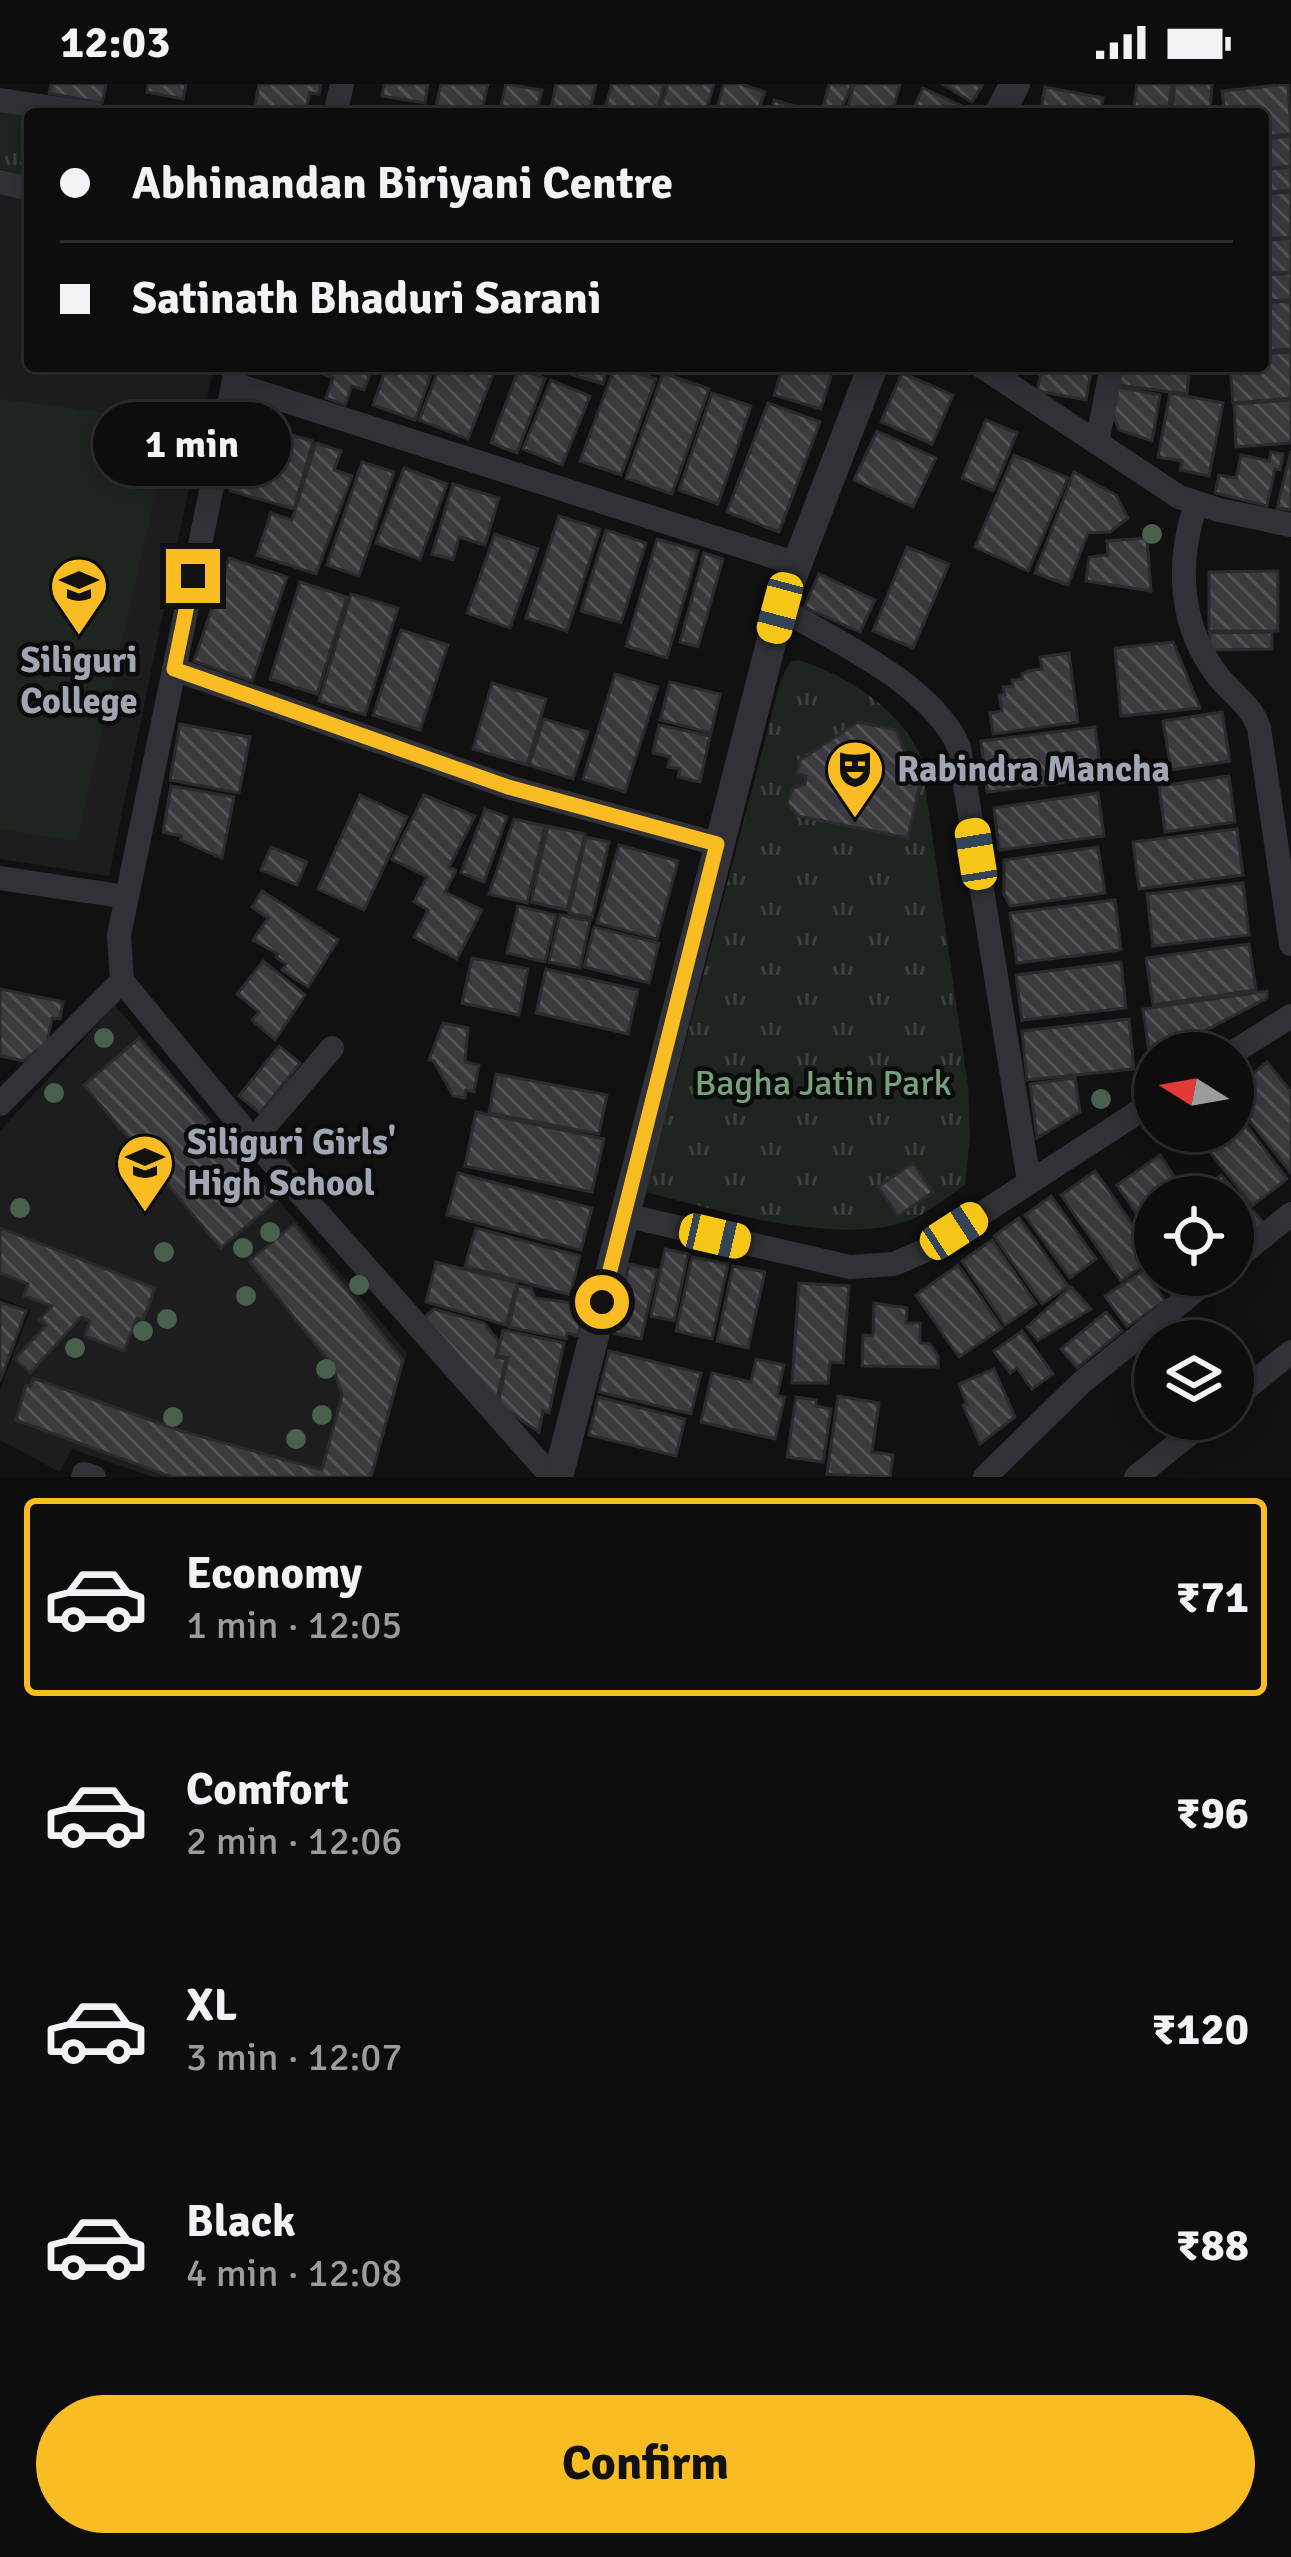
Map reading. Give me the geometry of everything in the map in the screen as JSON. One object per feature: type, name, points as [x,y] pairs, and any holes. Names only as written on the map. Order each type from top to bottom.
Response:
[{"type":"street","points":[[0,100],[54,108]]},
{"type":"street","points":[[555,1477],[780,608],[870,372]]},
{"type":"street","points":[[990,372],[1179,497],[1291,525]]},
{"type":"street","points":[[1097,443],[1111,372]]},
{"type":"street","points":[[555,1477],[253,1140],[122,981],[119,935],[235,375],[794,562]]},
{"type":"street","points":[[1196,504],[1183,564],[1186,608],[1202,652],[1229,690],[1255,715],[1291,944]]},
{"type":"street","points":[[780,608],[890,674],[947,726],[959,747],[1029,1181]]},
{"type":"street","points":[[174,669],[508,787],[717,844]]},
{"type":"street","points":[[0,878],[127,897]]},
{"type":"street","points":[[0,1104],[122,981]]},
{"type":"street","points":[[1254,1039],[1291,1016]]},
{"type":"street","points":[[253,1140],[332,1048]]},
{"type":"street","points":[[624,1215],[850,1268],[875,1268],[924,1251],[1134,1114]]},
{"type":"street","points":[[1254,1244],[1291,1214]]},
{"type":"street","points":[[985,1477],[1082,1382],[1189,1296]]},
{"type":"street","points":[[1254,1382],[1291,1352]]},
{"type":"street","points":[[1136,1477],[1182,1440]]},
{"type":"street","points":[[83,1477],[94,1477]]},
{"type":"shaded area","name":"Siliguri College","points":[[0,189],[24,195],[24,372],[213,372],[109,876],[0,859]]},
{"type":"shaded area","name":"Siliguri Girls' High School","points":[[115,1005],[407,1353],[372,1477],[153,1477],[72,1449],[60,1472],[0,1440],[0,1390],[30,1310],[0,1298],[0,1131]]},
{"type":"green space","points":[[0,111],[24,114],[24,175],[0,169]]},
{"type":"green space","name":"Siliguri College","points":[[0,399],[172,421],[77,841],[0,829]]},
{"type":"green space","name":"Bagha Jatin Park","points":[[799,660],[870,696],[900,724],[921,757],[968,1086],[970,1136],[965,1185],[919,1216],[891,1226],[858,1230],[784,1224],[646,1192],[781,679],[791,661]]},
{"type":"building","points":[[51,84],[106,84],[102,103],[49,93]]},
{"type":"building","points":[[148,84],[186,84],[183,99],[147,92]]},
{"type":"building","points":[[259,84],[321,84],[319,94],[310,93],[306,108],[254,108]]},
{"type":"building","points":[[384,84],[428,84],[425,103],[382,96]]},
{"type":"building","points":[[441,84],[488,84],[482,108],[435,108]]},
{"type":"building","points":[[506,84],[542,90],[538,108],[500,108]]},
{"type":"building","points":[[556,84],[596,84],[590,108],[551,108]]},
{"type":"building","points":[[612,84],[664,84],[658,108],[605,108]]},
{"type":"building","points":[[668,84],[714,84],[707,108],[661,108]]},
{"type":"building","points":[[724,84],[765,92],[759,108],[717,108]]},
{"type":"building","points":[[829,84],[852,84],[842,108],[823,108]]},
{"type":"building","points":[[854,84],[900,84],[894,108],[848,108]]},
{"type":"building","points":[[942,84],[983,84],[972,102]]},
{"type":"building","points":[[1137,84],[1172,84],[1169,108],[1134,108]]},
{"type":"building","points":[[1175,84],[1212,84],[1210,108],[1172,108]]},
{"type":"building","points":[[1288,84],[1291,134],[1269,136],[1269,108],[1224,108],[1222,91]]},
{"type":"building","points":[[1045,87],[1103,98],[1101,108],[1041,108]]},
{"type":"building","points":[[923,88],[964,107],[963,108],[914,108]]},
{"type":"building","points":[[774,100],[802,108],[772,108]]},
{"type":"building","points":[[1291,136],[1291,166],[1269,168],[1269,138]]},
{"type":"building","points":[[1291,167],[1291,190],[1269,192],[1269,169]]},
{"type":"building","points":[[1291,192],[1291,237],[1269,239],[1269,194]]},
{"type":"building","points":[[1291,238],[1291,272],[1269,274],[1269,240]]},
{"type":"building","points":[[1291,273],[1291,300],[1269,301],[1269,275]]},
{"type":"building","points":[[1291,301],[1291,349],[1269,351],[1269,303]]},
{"type":"building","points":[[1291,352],[1291,398],[1233,403],[1230,372],[1269,372],[1269,354]]},
{"type":"building","points":[[371,372],[364,390],[352,386],[345,405],[326,398],[333,378],[323,374]]},
{"type":"building","points":[[385,372],[432,372],[415,420],[373,405]]},
{"type":"building","points":[[438,372],[493,374],[468,439],[419,420]]},
{"type":"building","points":[[518,372],[545,378],[517,453],[491,443]]},
{"type":"building","points":[[563,372],[606,372],[603,384]]},
{"type":"building","points":[[613,372],[656,379],[621,475],[580,461]]},
{"type":"building","points":[[781,372],[832,373],[821,409],[774,395]]},
{"type":"building","points":[[1041,372],[1091,372],[1086,400],[1037,391]]},
{"type":"building","points":[[1118,372],[1189,372],[1187,394],[1117,385]]},
{"type":"building","points":[[663,373],[709,389],[672,494],[626,478]]},
{"type":"building","points":[[902,373],[953,395],[932,444],[881,422]]},
{"type":"building","points":[[551,380],[590,396],[562,465],[523,449]]},
{"type":"building","points":[[1118,387],[1160,395],[1152,441],[1119,430],[1113,415]]},
{"type":"building","points":[[712,393],[751,406],[718,504],[679,490]]},
{"type":"building","points":[[1170,393],[1223,403],[1209,476],[1180,470],[1182,461],[1158,457]]},
{"type":"building","points":[[1291,400],[1291,443],[1236,447],[1234,404]]},
{"type":"building","points":[[768,403],[820,422],[779,532],[727,512]]},
{"type":"building","points":[[986,420],[1017,433],[993,491],[962,478]]},
{"type":"building","points":[[249,423],[313,441],[294,509],[230,491]]},
{"type":"building","points":[[877,431],[936,458],[913,507],[854,480]]},
{"type":"building","points":[[316,443],[341,451],[334,470],[352,476],[316,574],[257,555],[271,513],[292,520]]},
{"type":"building","points":[[1291,451],[1291,510],[1277,508]]},
{"type":"building","points":[[1271,452],[1283,454],[1267,506],[1215,493],[1219,475],[1236,478],[1241,455],[1269,461]]},
{"type":"building","points":[[1014,455],[1068,478],[1028,571],[975,547]]},
{"type":"building","points":[[362,462],[394,472],[359,576],[327,565]]},
{"type":"building","points":[[404,468],[447,484],[420,559],[376,543]]},
{"type":"building","points":[[1074,472],[1116,495],[1128,518],[1110,532],[1088,533],[1068,585],[1035,573]]},
{"type":"building","points":[[453,484],[499,498],[485,545],[459,537],[453,560],[432,554]]},
{"type":"building","points":[[559,516],[600,529],[567,631],[526,618]]},
{"type":"building","points":[[606,530],[646,543],[621,623],[581,611]]},
{"type":"building","points":[[495,534],[538,549],[510,628],[467,613]]},
{"type":"building","points":[[1147,538],[1151,591],[1086,581],[1089,557],[1108,555],[1107,541]]},
{"type":"building","points":[[657,539],[698,551],[667,658],[626,646]]},
{"type":"building","points":[[907,547],[949,564],[913,648],[873,631]]},
{"type":"building","points":[[704,553],[723,559],[698,647],[680,642]]},
{"type":"building","points":[[229,558],[287,577],[252,681],[194,661]]},
{"type":"building","points":[[1278,571],[1278,631],[1209,631],[1209,572]]},
{"type":"building","points":[[819,574],[875,600],[860,632],[804,607]]},
{"type":"building","points":[[300,582],[347,597],[317,694],[270,679]]},
{"type":"building","points":[[351,594],[398,608],[365,715],[319,701]]},
{"type":"building","points":[[401,630],[448,645],[420,730],[373,715]]},
{"type":"building","points":[[1272,632],[1272,649],[1209,650],[1210,633]]},
{"type":"building","points":[[1173,642],[1200,708],[1121,716],[1115,648]]},
{"type":"building","points":[[1069,653],[1078,722],[993,734],[990,713],[1002,711],[999,695],[1005,695],[1003,687],[1013,686],[1012,680],[1022,679],[1028,671],[1042,669],[1040,657]]},
{"type":"building","points":[[615,674],[658,687],[625,792],[583,779]]},
{"type":"building","points":[[670,682],[720,694],[711,733],[660,720]]},
{"type":"building","points":[[492,683],[546,699],[527,765],[473,749]]},
{"type":"building","points":[[1222,712],[1230,761],[1171,770],[1163,721]]},
{"type":"building","points":[[544,719],[588,732],[573,779],[529,765]]},
{"type":"building","points":[[858,722],[896,730],[919,787],[908,838],[798,816],[787,803],[793,788],[805,784],[806,776],[797,774],[800,760]]},
{"type":"building","points":[[180,724],[250,737],[239,793],[170,780]]},
{"type":"building","points":[[659,725],[710,736],[700,782],[678,777],[680,769],[668,767],[670,757],[653,753]]},
{"type":"building","points":[[1095,727],[1102,778],[987,792],[981,741]]},
{"type":"building","points":[[1229,776],[1235,822],[1165,832],[1159,786]]},
{"type":"building","points":[[171,786],[234,797],[222,858],[163,832]]},
{"type":"building","points":[[1098,793],[1104,836],[999,850],[994,808]]},
{"type":"building","points":[[360,795],[407,817],[364,910],[318,889]]},
{"type":"building","points":[[424,795],[475,816],[449,867],[456,870],[445,892],[482,910],[457,959],[414,937],[428,910],[414,902],[427,877],[392,859]]},
{"type":"building","points":[[485,809],[507,817],[484,882],[461,873]]},
{"type":"building","points":[[514,819],[545,826],[527,903],[489,894]]},
{"type":"building","points":[[548,826],[585,834],[567,910],[531,902]]},
{"type":"building","points":[[1237,829],[1243,875],[1139,889],[1133,842]]},
{"type":"building","points":[[586,837],[609,842],[592,918],[569,913]]},
{"type":"building","points":[[619,845],[678,861],[657,939],[597,923]]},
{"type":"building","points":[[271,847],[307,862],[297,885],[261,870]]},
{"type":"building","points":[[1098,847],[1105,893],[1010,906],[1004,894],[1004,860]]},
{"type":"building","points":[[1243,883],[1249,935],[1153,946],[1147,894]]},
{"type":"building","points":[[262,891],[338,940],[308,987],[282,970],[286,964],[278,954],[253,940],[268,918],[252,907]]},
{"type":"building","points":[[1115,900],[1121,950],[1017,963],[1010,913]]},
{"type":"building","points":[[518,906],[556,915],[545,962],[507,953]]},
{"type":"building","points":[[560,915],[590,921],[580,968],[549,962]]},
{"type":"building","points":[[594,927],[659,943],[649,983],[584,967]]},
{"type":"building","points":[[1249,944],[1256,990],[1153,1005],[1146,958]]},
{"type":"building","points":[[472,958],[528,969],[519,1015],[462,1003]]},
{"type":"building","points":[[263,961],[305,995],[275,1040],[252,1020],[259,1012],[237,994]]},
{"type":"building","points":[[1121,962],[1126,1008],[1022,1020],[1016,975]]},
{"type":"building","points":[[546,969],[638,990],[628,1034],[536,1013]]},
{"type":"building","points":[[0,989],[63,1002],[60,1019],[52,1018],[47,1042],[24,1061],[0,1056]]},
{"type":"building","points":[[1267,991],[1267,998],[1203,1032],[1146,1032],[1143,1009]]},
{"type":"building","points":[[1129,1019],[1134,1069],[1027,1080],[1022,1031]]},
{"type":"building","points":[[443,1023],[468,1028],[465,1062],[479,1065],[474,1092],[466,1090],[465,1098],[453,1096],[434,1061],[429,1060]]},
{"type":"building","points":[[139,1038],[276,1201],[221,1248],[84,1085]]},
{"type":"building","points":[[279,1046],[300,1063],[260,1113],[239,1096]]},
{"type":"building","points":[[1267,1062],[1291,1092],[1291,1173],[1254,1126],[1254,1073]]},
{"type":"building","points":[[496,1074],[607,1095],[599,1134],[489,1113]]},
{"type":"building","points":[[1075,1078],[1080,1112],[1037,1138],[1030,1084]]},
{"type":"building","points":[[476,1112],[604,1139],[592,1192],[465,1166]]},
{"type":"building","points":[[1254,1136],[1287,1179],[1254,1204],[1254,1176],[1229,1176],[1210,1152],[1254,1152]]},
{"type":"building","points":[[1160,1155],[1174,1176],[1134,1176],[1134,1210],[1117,1185]]},
{"type":"building","points":[[913,1163],[933,1192],[898,1216],[878,1187]]},
{"type":"building","points":[[1095,1171],[1134,1227],[1134,1272],[1121,1281],[1061,1195]]},
{"type":"building","points":[[458,1173],[592,1208],[581,1250],[447,1215]]},
{"type":"building","points":[[1051,1196],[1096,1259],[1070,1278],[1025,1215]]},
{"type":"building","points":[[1254,1212],[1264,1223],[1254,1232]]},
{"type":"building","points":[[1019,1218],[1068,1286],[1042,1304],[994,1236]]},
{"type":"building","points":[[294,1224],[403,1360],[371,1477],[172,1477],[16,1420],[26,1385],[31,1386],[33,1378],[181,1431],[322,1470],[342,1395],[333,1366],[249,1261]]},
{"type":"building","points":[[0,1228],[155,1288],[124,1351],[85,1336],[90,1321],[81,1317],[30,1373],[15,1359],[46,1325],[39,1320],[52,1306],[24,1296],[28,1284],[0,1273]]},
{"type":"building","points":[[476,1228],[580,1256],[570,1295],[465,1266]]},
{"type":"building","points":[[992,1240],[1036,1304],[1005,1325],[962,1261]]},
{"type":"building","points":[[665,1249],[688,1254],[674,1321],[651,1316]]},
{"type":"building","points":[[692,1257],[728,1264],[712,1339],[676,1331]]},
{"type":"building","points":[[436,1262],[517,1283],[506,1325],[426,1302]]},
{"type":"building","points":[[629,1264],[657,1270],[641,1339],[614,1333]]},
{"type":"building","points":[[958,1265],[1002,1328],[959,1357],[916,1295]]},
{"type":"building","points":[[733,1266],[765,1272],[748,1348],[717,1341]]},
{"type":"building","points":[[1134,1277],[1134,1296],[1162,1296],[1165,1301],[1127,1327],[1105,1296]]},
{"type":"building","points":[[799,1283],[849,1286],[843,1363],[830,1362],[828,1383],[792,1383]]},
{"type":"building","points":[[518,1286],[531,1288],[535,1298],[573,1303],[572,1309],[583,1311],[578,1336],[567,1333],[566,1339],[509,1327]]},
{"type":"building","points":[[1071,1287],[1091,1309],[1038,1340],[1027,1327]]},
{"type":"building","points":[[0,1302],[26,1311],[0,1381]]},
{"type":"building","points":[[874,1303],[907,1308],[906,1323],[920,1323],[920,1343],[930,1344],[938,1356],[938,1367],[862,1366],[863,1335],[873,1336]]},
{"type":"building","points":[[434,1309],[484,1323],[499,1342],[496,1357],[506,1359],[497,1399],[422,1319]]},
{"type":"building","points":[[1106,1312],[1122,1331],[1077,1368],[1061,1349]]},
{"type":"building","points":[[503,1330],[564,1343],[549,1413],[543,1411],[539,1432],[498,1404],[508,1358],[497,1356]]},
{"type":"building","points":[[1022,1331],[1053,1374],[1032,1389],[1017,1368],[1010,1373],[994,1351]]},
{"type":"building","points":[[609,1351],[701,1373],[691,1414],[599,1392]]},
{"type":"building","points":[[756,1359],[784,1365],[777,1396],[785,1397],[775,1439],[701,1422],[712,1373],[751,1382]]},
{"type":"building","points":[[994,1369],[1015,1417],[980,1444],[959,1384]]},
{"type":"building","points":[[838,1396],[879,1403],[872,1452],[893,1455],[890,1477],[827,1474]]},
{"type":"building","points":[[598,1397],[685,1419],[676,1456],[589,1435]]},
{"type":"building","points":[[796,1397],[816,1400],[816,1406],[831,1409],[823,1462],[787,1457]]},
{"type":"place","name":"Siliguri College","points":[[79,637]]},
{"type":"place","name":"Rabindra Mancha","points":[[855,820]]},
{"type":"place","name":"Siliguri Girls' High School","points":[[145,1214]]},
{"type":"route","points":[[193,576],[174,669],[508,787],[717,844],[602,1302]]}]
